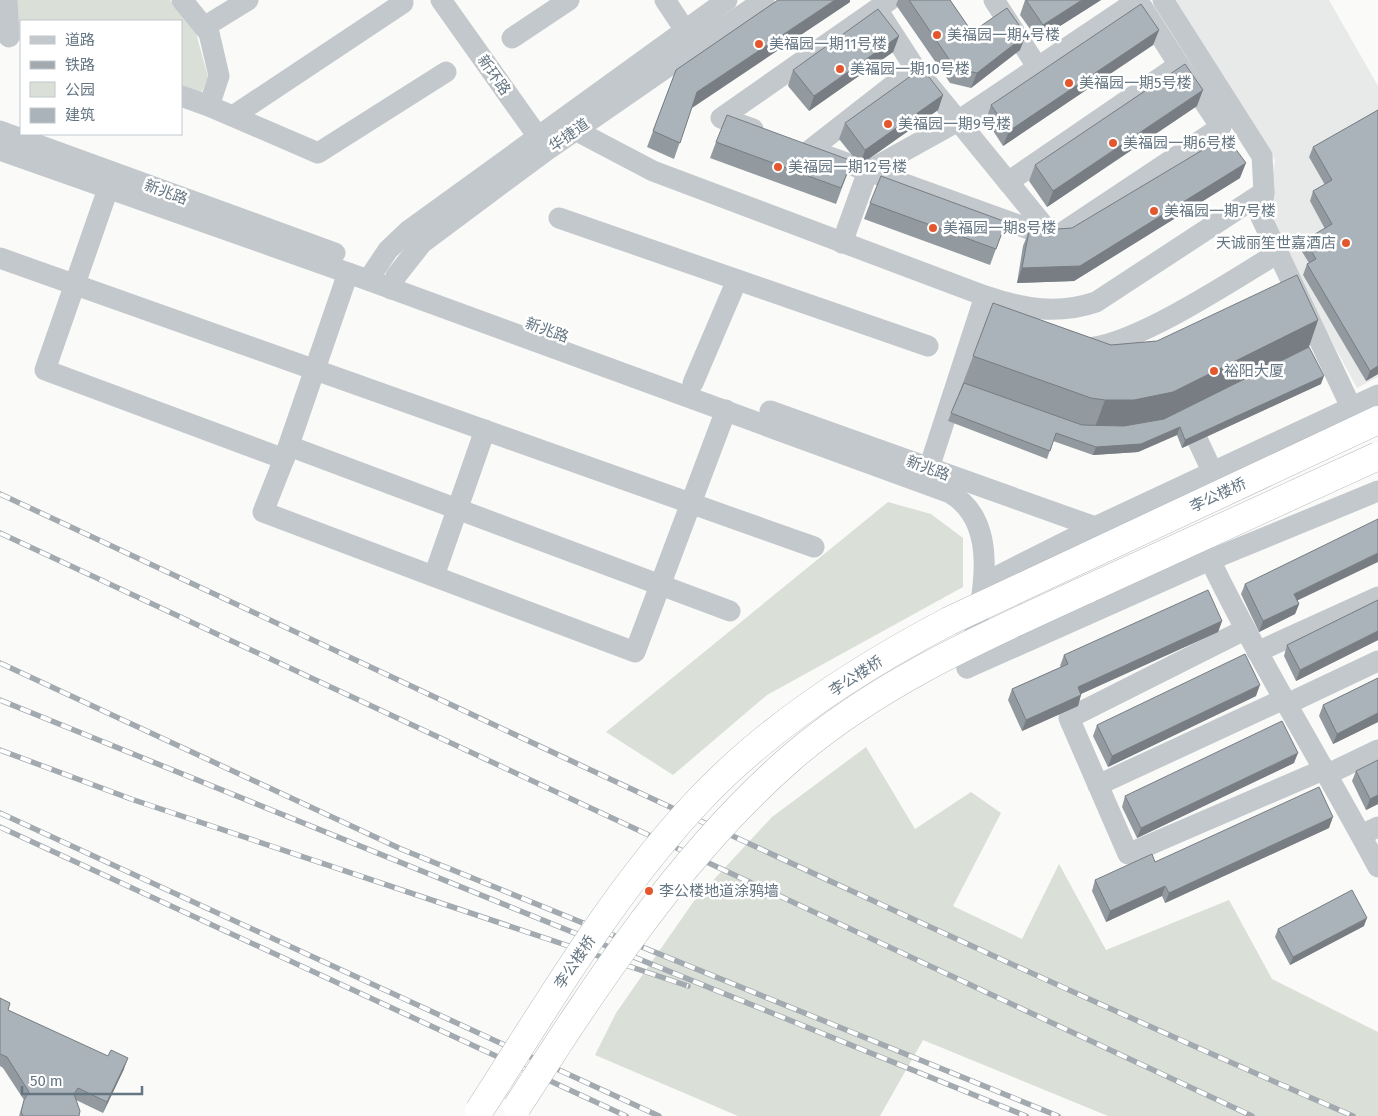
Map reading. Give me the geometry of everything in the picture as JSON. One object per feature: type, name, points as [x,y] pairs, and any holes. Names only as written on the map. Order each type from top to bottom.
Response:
[{"type":"main road","name":"李公楼桥","points":[[479,1111],[602,922],[676,827],[703,796],[790,721],[888,656],[949,621],[1378,420]]},
{"type":"main road","name":"李公楼桥","points":[[515,1112],[587,998],[698,851],[745,801],[819,736],[888,688],[982,637],[1378,456]]},
{"type":"street","points":[[7,0],[10,38]]},
{"type":"street","points":[[182,0],[209,33],[219,76],[209,106]]},
{"type":"street","points":[[204,28],[248,0]]},
{"type":"street","name":"新环路","points":[[441,0],[542,143]]},
{"type":"street","points":[[512,38],[569,0]]},
{"type":"street","points":[[665,0],[685,30]]},
{"type":"street","name":"华捷道","points":[[394,282],[422,243],[542,143],[685,30],[728,0]]},
{"type":"street","name":"华捷道","points":[[434,576],[263,512],[287,452],[316,370],[364,274],[408,231],[542,143],[576,130],[764,0]]},
{"type":"street","points":[[842,243],[868,171],[958,121],[1138,0],[1179,66],[1221,127],[1054,238]]},
{"type":"street","points":[[1163,0],[1262,156],[1264,192],[1261,217],[1351,407]]},
{"type":"street","points":[[233,116],[403,3]]},
{"type":"street","points":[[879,3],[915,68],[1054,238],[721,118],[879,3]]},
{"type":"street","points":[[1002,3],[1038,68]]},
{"type":"street","points":[[1008,182],[1179,66]]},
{"type":"street","points":[[792,144],[915,68]]},
{"type":"street","points":[[182,96],[318,153],[446,72]]},
{"type":"street","points":[[576,130],[653,171],[985,296],[1025,308],[1075,309],[1096,302],[1264,192]]},
{"type":"street","name":"新兆路","points":[[0,131],[364,274]]},
{"type":"street","name":"新兆路","points":[[0,150],[108,189],[364,274],[394,282],[693,383],[1095,527]]},
{"type":"street","points":[[108,189],[44,370],[458,508],[661,583],[730,611]]},
{"type":"street","points":[[559,218],[928,346]]},
{"type":"street","points":[[1057,343],[1076,348],[1093,349],[1150,337],[1278,253]]},
{"type":"street","points":[[0,258],[814,547]]},
{"type":"street","points":[[693,383],[737,280]]},
{"type":"street","name":"新兆路","points":[[394,282],[726,410],[950,493],[965,502],[980,528],[984,582],[967,668],[1124,599]]},
{"type":"street","points":[[929,468],[985,296]]},
{"type":"street","points":[[1024,329],[1022,319],[1025,308]]},
{"type":"street","points":[[984,582],[1095,527],[1378,395]]},
{"type":"street","points":[[485,430],[434,576],[635,652],[726,410]]},
{"type":"street","points":[[1198,441],[1213,473]]},
{"type":"street","points":[[1095,527],[1124,599],[1210,560],[1378,491]]},
{"type":"street","points":[[1210,560],[1244,630],[1286,702],[1327,771],[1370,831],[1378,867]]},
{"type":"street","points":[[1257,652],[1378,597]]},
{"type":"street","points":[[1244,630],[1069,718],[1128,854],[1378,750]]},
{"type":"street","points":[[1098,785],[1378,661]]},
{"type":"shaded area","points":[[1172,0],[1329,0],[1378,86],[1378,377],[1357,388],[1266,220],[1275,160]]},
{"type":"green space","points":[[13,0],[170,0],[196,33],[208,77],[196,106],[182,100],[182,20],[20,20],[20,41],[16,39]]},
{"type":"green space","points":[[888,502],[931,514],[963,538],[963,587],[767,695],[673,775],[606,732]]},
{"type":"green space","points":[[866,747],[915,829],[971,792],[1001,813],[953,906],[1022,939],[1059,864],[1106,950],[1229,900],[1272,979],[1378,1032],[1378,1116],[1108,1116],[923,1040],[880,1116],[738,1116],[595,1055],[616,1013],[694,901],[772,817]]},
{"type":"building","name":"美福园一期11号楼","points":[[778,0],[835,0],[697,92],[680,143],[653,131],[676,70]]},
{"type":"building","points":[[909,0],[950,0],[972,32],[1007,8],[1026,35],[977,73],[955,68]]},
{"type":"building","points":[[1026,0],[1082,0],[1043,25]]},
{"type":"building","name":"美福园一期5号楼","points":[[1141,4],[1159,30],[1009,131],[991,105]]},
{"type":"building","name":"美福园一期10号楼","points":[[878,9],[899,36],[814,96],[793,70]]},
{"type":"building","name":"美福园一期6号楼","points":[[1185,64],[1203,90],[1053,191],[1035,165]]},
{"type":"building","name":"美福园一期9号楼","points":[[922,68],[943,95],[865,150],[845,123]]},
{"type":"building","name":"天诚丽笙世嘉酒店","points":[[1378,110],[1378,366],[1370,371],[1307,264],[1316,259],[1305,240],[1332,224],[1313,191],[1332,180],[1313,147]]},
{"type":"building","points":[[727,115],[852,161],[841,188],[716,142]]},
{"type":"building","name":"美福园一期7号楼","points":[[1226,136],[1246,163],[1080,266],[1022,268],[1029,231],[1072,228]]},
{"type":"building","points":[[881,176],[1006,222],[996,249],[870,203]]},
{"type":"building","points":[[1297,275],[1318,320],[1173,392],[1134,400],[1091,398],[973,356],[993,303],[1111,345],[1157,341]]},
{"type":"building","points":[[1309,347],[1324,376],[1185,440],[1180,427],[1141,444],[1096,447],[1056,433],[1050,451],[951,413],[964,383],[1082,425],[1124,426],[1164,419]]},
{"type":"building","points":[[1378,519],[1378,553],[1294,594],[1299,604],[1263,621],[1245,584]]},
{"type":"building","points":[[1208,590],[1222,621],[1078,687],[1081,695],[1026,720],[1012,689],[1068,664],[1064,655]]},
{"type":"building","points":[[1378,600],[1378,631],[1300,670],[1287,645]]},
{"type":"building","points":[[1245,654],[1260,685],[1112,756],[1097,725]]},
{"type":"building","points":[[1378,678],[1378,713],[1337,734],[1323,705]]},
{"type":"building","points":[[1282,721],[1298,753],[1141,828],[1125,796]]},
{"type":"building","points":[[1378,760],[1378,795],[1370,799],[1356,771]]},
{"type":"building","points":[[1319,787],[1333,817],[1169,893],[1165,886],[1110,911],[1095,880],[1152,854],[1155,862]]},
{"type":"building","points":[[1352,890],[1367,918],[1293,957],[1278,929]]},
{"type":"building","points":[[0,998],[10,1003],[8,1010],[108,1056],[111,1050],[128,1058],[107,1102],[78,1088],[74,1094],[80,1111],[79,1116],[23,1116],[21,1112],[24,1100],[29,1092],[7,1057],[0,1054]]},
{"type":"railway","points":[[0,494],[1013,965],[1353,1116]]},
{"type":"railway","points":[[0,533],[1252,1116]]},
{"type":"railway","points":[[0,663],[401,849],[1058,1116]]},
{"type":"railway","points":[[0,700],[1026,1116]]},
{"type":"railway","points":[[0,750],[131,799],[688,986]]},
{"type":"railway","points":[[0,813],[659,1116]]},
{"type":"railway","points":[[0,827],[626,1116]]},
{"type":"place","name":"美福园一期4号楼","points":[[937,35]]},
{"type":"place","name":"美福园一期11号楼","points":[[759,44]]},
{"type":"place","name":"美福园一期10号楼","points":[[840,69]]},
{"type":"place","name":"美福园一期5号楼","points":[[1069,83]]},
{"type":"place","name":"美福园一期9号楼","points":[[888,124]]},
{"type":"place","name":"美福园一期6号楼","points":[[1113,143]]},
{"type":"place","name":"美福园一期12号楼","points":[[778,167]]},
{"type":"place","name":"美福园一期7号楼","points":[[1154,211]]},
{"type":"place","name":"美福园一期8号楼","points":[[933,228]]},
{"type":"place","name":"天诚丽笙世嘉酒店","points":[[1346,243]]},
{"type":"place","name":"裕阳大厦","points":[[1214,371]]},
{"type":"place","name":"李公楼地道涂鸦墙","points":[[649,891]]}]
